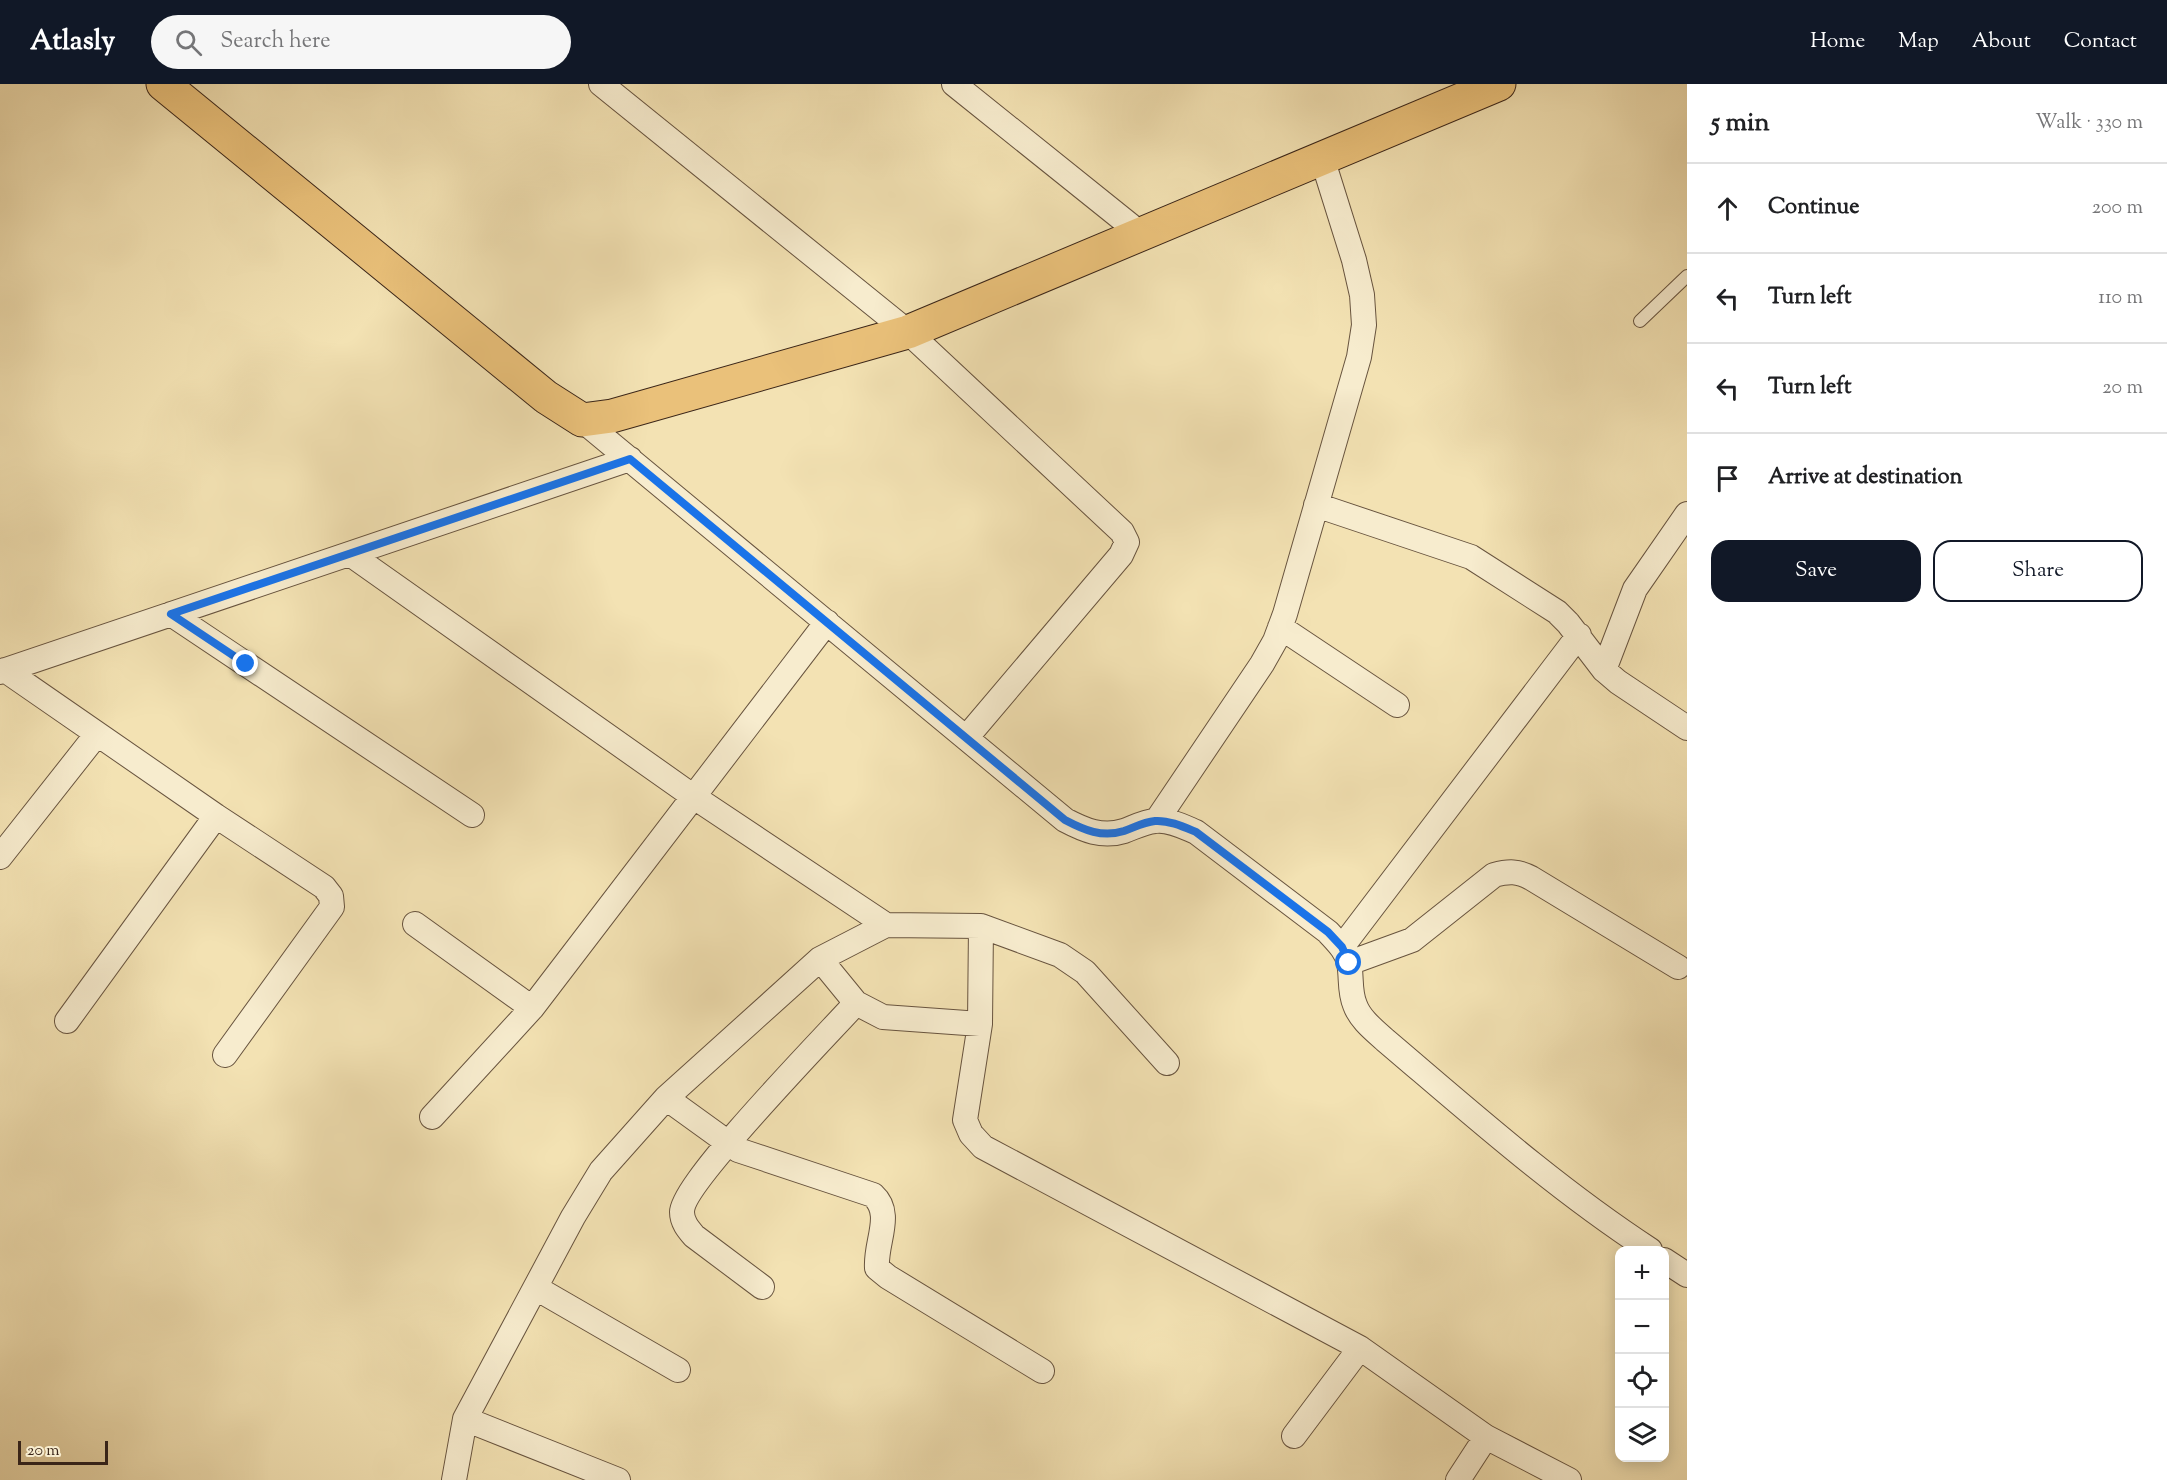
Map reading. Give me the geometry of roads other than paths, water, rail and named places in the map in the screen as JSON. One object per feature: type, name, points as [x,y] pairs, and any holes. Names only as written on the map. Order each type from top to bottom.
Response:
[{"type":"main road","points":[[163,84],[546,397],[582,420],[612,416],[908,332],[1493,85]]},
{"type":"street","points":[[601,84],[908,332],[1122,532],[1127,542],[1121,555],[966,738]]},
{"type":"street","points":[[954,84],[1141,234]]},
{"type":"street","points":[[1157,820],[1262,664],[1280,627],[1359,357],[1364,325],[1362,295],[1354,260],[1322,158]]},
{"type":"street","points":[[582,420],[1065,820],[1084,831],[1105,834],[1122,832],[1157,820],[1196,832],[1328,932],[1346,955],[1350,990],[1355,1007],[1368,1024],[1572,1197],[1643,1246]]},
{"type":"street","points":[[2,671],[630,459]]},
{"type":"street","points":[[1316,505],[1471,557],[1557,612],[1579,635],[1605,670],[1618,682],[1687,728]]},
{"type":"street","points":[[1605,670],[1635,589],[1687,514]]},
{"type":"street","points":[[350,554],[694,797],[886,925]]},
{"type":"street","points":[[171,614],[472,815]]},
{"type":"street","points":[[432,1117],[532,1008],[827,622]]},
{"type":"street","points":[[1280,627],[1396,705]]},
{"type":"street","points":[[1346,955],[1579,635]]},
{"type":"street","points":[[2,671],[324,887],[331,897],[332,907],[225,1055]]},
{"type":"street","points":[[0,858],[97,734]]},
{"type":"street","points":[[68,1021],[216,816]]},
{"type":"street","points":[[1346,955],[1412,940],[1494,875],[1519,872],[1678,967]]},
{"type":"street","points":[[415,924],[532,1008]]},
{"type":"street","points":[[454,1480],[465,1419],[573,1217],[601,1172],[666,1098],[819,959],[886,925],[981,926],[1060,955],[1071,962],[1084,972],[1167,1063]]},
{"type":"street","points":[[981,926],[980,1024],[965,1120],[971,1134],[983,1147],[1360,1348],[1486,1437],[1569,1480]]},
{"type":"street","points":[[819,959],[856,1003],[883,1017],[980,1024]]},
{"type":"street","points":[[762,1287],[694,1236],[685,1226],[682,1211],[685,1200],[728,1142],[856,1003]]},
{"type":"street","points":[[666,1098],[738,1150],[873,1195],[882,1202],[884,1215],[876,1256],[877,1268],[888,1277],[1042,1371]]},
{"type":"street","points":[[1669,1263],[1687,1275]]},
{"type":"street","points":[[536,1288],[678,1370]]},
{"type":"street","points":[[1294,1437],[1360,1348]]},
{"type":"street","points":[[465,1419],[618,1480]]},
{"type":"street","points":[[1458,1480],[1486,1437]]},
{"type":"lane","points":[[1641,321],[1687,276]]}]
